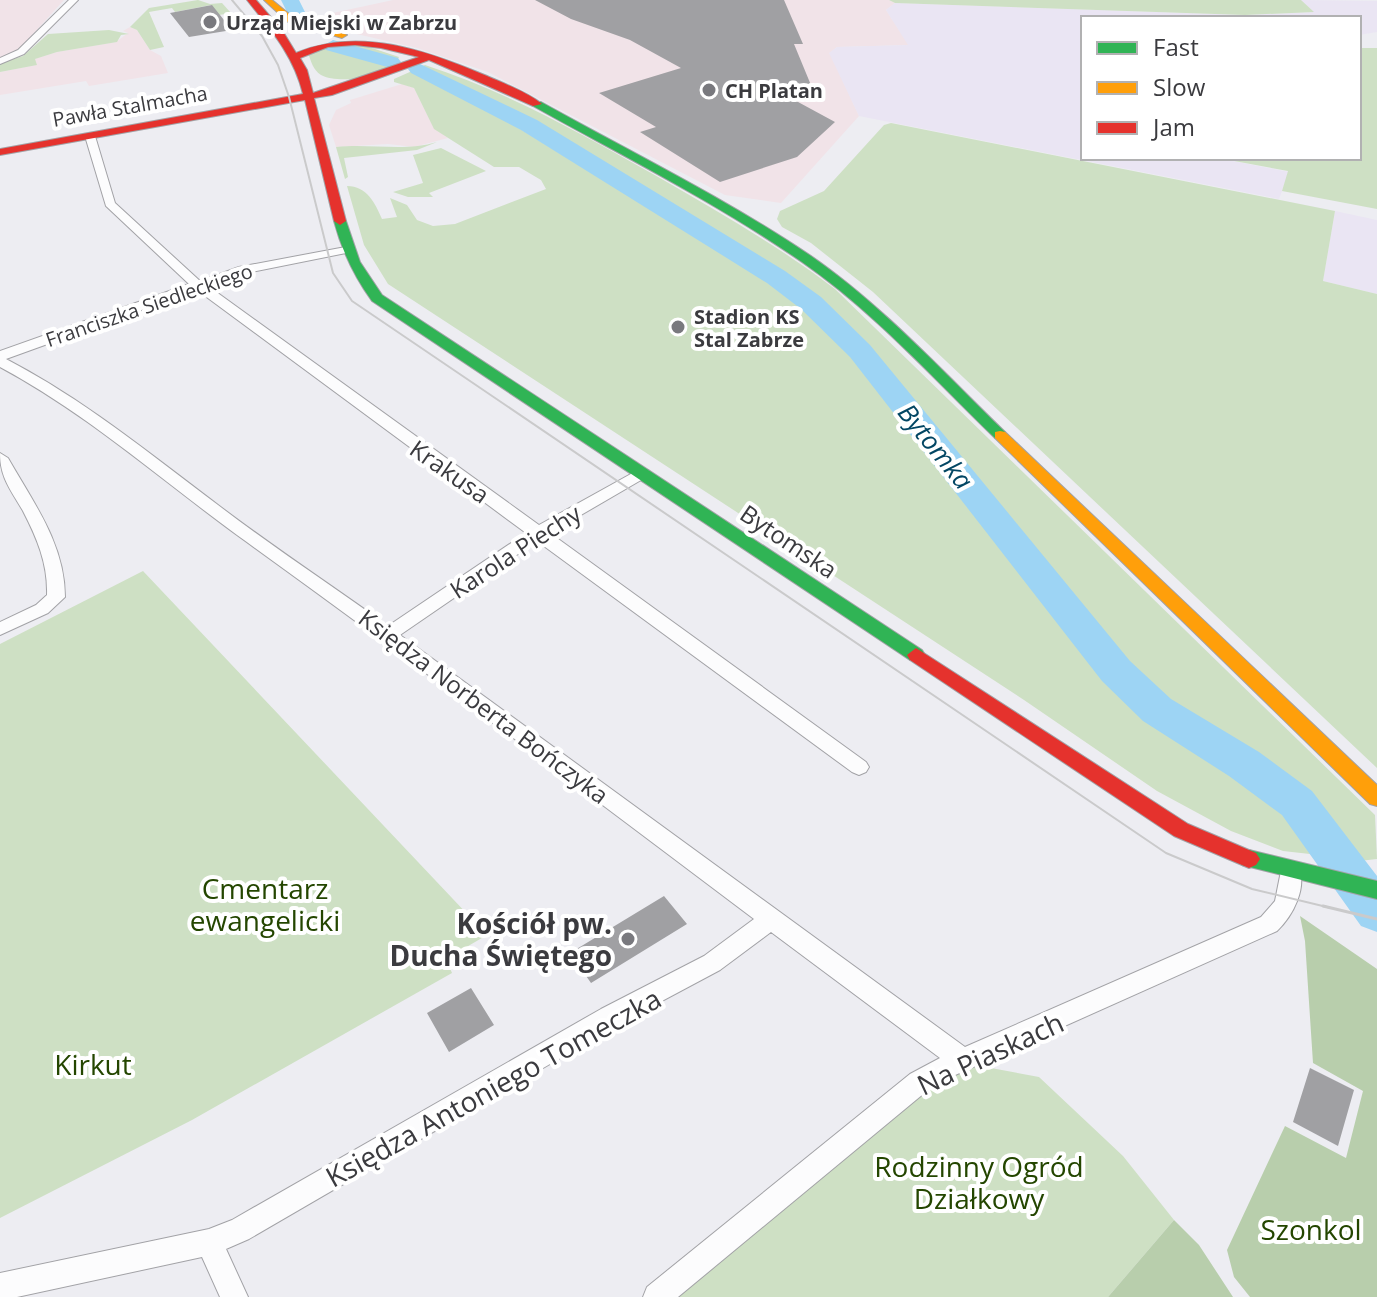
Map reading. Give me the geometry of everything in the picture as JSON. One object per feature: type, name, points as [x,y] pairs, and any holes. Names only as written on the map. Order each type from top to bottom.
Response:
[{"type":"street","points":[[0,61],[21,52],[74,0]]},
{"type":"street","name":"Bytomska","points":[[251,0],[279,32],[298,64],[310,97],[347,249],[360,278],[377,298],[1153,814],[1219,850],[1299,874],[1377,890]]},
{"type":"street","points":[[267,0],[283,16],[299,24],[429,57],[472,72],[537,102],[779,240],[833,279],[883,322],[1377,798]]},
{"type":"street","points":[[368,81],[331,82],[298,64],[322,43],[375,43]]},
{"type":"street","points":[[310,97],[368,81],[429,57]]},
{"type":"street","name":"Pawła Stalmacha","points":[[268,104],[300,90],[298,64]]},
{"type":"street","name":"Pawła Stalmacha","points":[[0,152],[310,97]]},
{"type":"street","name":"Pawła Stalmacha","points":[[268,104],[292,106],[315,116]]},
{"type":"street","name":"Krakusa","points":[[90,136],[110,204],[196,284],[859,767]]},
{"type":"street","name":"Franciszka Siedleckiego","points":[[0,359],[196,284],[239,271],[347,249]]},
{"type":"street","name":"Księdza Norberta Bończyka","points":[[0,359],[68,398],[213,511],[389,634],[769,920],[963,1060]]},
{"type":"street","points":[[0,458],[54,557],[57,587],[56,597],[42,609],[0,629]]},
{"type":"street","name":"Karola Piechy","points":[[389,634],[538,533],[643,473]]},
{"type":"street","name":"Na Piaskach","points":[[657,1297],[919,1082],[1269,924],[1283,912],[1299,874]]},
{"type":"street","name":"Księdza Antoniego Tomeczka","points":[[0,1287],[209,1242],[240,1230],[618,1012],[691,977],[742,943],[769,920]]},
{"type":"street","points":[[209,1242],[234,1297]]},
{"type":"shaded area","points":[[0,0],[64,0],[16,53],[0,59]]},
{"type":"shaded area","points":[[393,0],[889,0],[895,3],[886,10],[909,45],[837,47],[830,53],[859,116],[781,203],[725,195],[488,72],[417,48],[318,25],[320,17],[328,14]]},
{"type":"shaded area","points":[[1301,0],[1377,1],[1377,32],[1361,35],[1361,16],[1081,16],[1081,160],[859,116],[829,53],[837,47],[908,45],[886,10],[895,3],[1245,15],[1313,12]]},
{"type":"shaded area","points":[[130,27],[137,30],[150,50],[161,56],[168,73],[89,86],[86,81],[0,95],[0,72],[36,65],[34,59],[57,52],[116,42],[128,33],[123,31]]},
{"type":"shaded area","points":[[402,84],[414,88],[434,128],[448,138],[414,147],[388,144],[336,147],[329,125],[336,110],[351,103],[350,100]]},
{"type":"shaded area","points":[[1082,160],[1228,160],[1289,172],[1279,199]]},
{"type":"shaded area","points":[[1335,211],[1377,220],[1377,294],[1323,281]]},
{"type":"green space","points":[[198,0],[210,4],[222,3],[231,13],[219,15],[211,5],[175,12],[172,8],[149,12],[164,47],[150,50],[137,30],[130,27],[149,8]]},
{"type":"green space","points":[[889,0],[1301,0],[1314,12],[1245,15],[895,3]]},
{"type":"green space","points":[[109,30],[129,34],[121,35],[117,42],[57,52],[35,59],[37,65],[0,72],[0,63],[23,56],[48,34]]},
{"type":"green space","points":[[329,43],[363,45],[399,57],[386,70],[375,74],[352,79],[329,78],[316,71],[308,53]]},
{"type":"green space","points":[[1361,48],[1377,48],[1377,209],[1282,191],[1288,171],[1229,160],[1361,160]]},
{"type":"green space","points":[[425,65],[516,101],[603,146],[749,231],[835,289],[1375,815],[1377,859],[1359,861],[1269,761],[1230,751],[1180,720],[1131,677],[1085,624],[892,376],[840,319],[779,274],[504,108],[420,67]]},
{"type":"green space","points":[[412,71],[486,108],[800,301],[848,348],[908,422],[1104,681],[1159,728],[1268,788],[1319,855],[1283,851],[1231,831],[1157,791],[1024,700],[388,284],[364,245],[347,186],[365,192],[382,219],[397,217],[390,198],[407,205],[417,220],[433,226],[455,224],[546,189],[541,180],[519,167],[494,167],[434,129],[414,88],[394,82],[394,79]]},
{"type":"green space","points":[[891,123],[1335,211],[1323,281],[1377,294],[1377,768],[873,292],[811,243],[782,227],[777,219],[780,211],[824,191],[884,125]]},
{"type":"green space","points":[[437,142],[417,150],[344,158],[348,177],[345,179],[336,147],[400,147]]},
{"type":"green space","points":[[441,148],[486,171],[429,193],[433,197],[408,197],[393,192],[423,183],[413,155]]},
{"type":"green space","name":"Cmentarz ewangelicki","points":[[143,571],[487,935],[446,959],[452,973],[192,1120],[0,1218],[0,644]]},
{"type":"green space","name":"Szonkol","points":[[1300,916],[1377,969],[1377,1297],[1250,1297],[1234,1277],[1227,1250],[1285,1126],[1346,1158],[1363,1091],[1313,1063],[1305,941]]},
{"type":"green space","name":"Rodzinny Ogród Działkowy","points":[[948,1060],[1039,1077],[1123,1156],[1174,1220],[1108,1297],[665,1297]]},
{"type":"green space","name":"Szonkol","points":[[1174,1220],[1199,1245],[1233,1297],[1108,1297]]},
{"type":"building","name":"CH Platan","points":[[535,0],[784,0],[803,44],[794,44],[813,90],[787,96],[835,122],[797,157],[720,182],[640,132],[656,127],[599,93],[681,68],[630,40],[571,19]]},
{"type":"building","name":"Urząd Miejski w Zabrzu","points":[[212,5],[232,30],[189,37],[170,13]]},
{"type":"building","name":"Kościół pw. Ducha Świętego","points":[[664,896],[687,924],[591,983],[570,953]]},
{"type":"building","points":[[471,988],[494,1025],[449,1052],[427,1013]]},
{"type":"building","points":[[1310,1068],[1354,1090],[1338,1146],[1293,1122]]},
{"type":"waterway","name":"Bytomka","points":[[290,0],[296,12]]},
{"type":"waterway","name":"Bytomka","points":[[333,46],[391,62]]},
{"type":"waterway","name":"Bytomka","points":[[418,69],[529,125],[776,277],[811,303],[860,351],[1116,671],[1157,710],[1244,764],[1297,803],[1377,912]]},
{"type":"tram line","points":[[232,0],[262,36],[278,65],[289,97],[333,273],[352,301],[1166,853],[1252,889],[1331,908]]},
{"type":"tram line","points":[[1323,906],[1377,919]]},
{"type":"traffic: fast","points":[[537,104],[731,212],[808,260],[874,314],[1000,435]]},
{"type":"traffic: fast","points":[[340,221],[354,262],[377,298],[916,655]]},
{"type":"traffic: fast","points":[[1249,859],[1377,890]]},
{"type":"traffic: slow","points":[[268,1],[291,20],[342,35]]},
{"type":"traffic: slow","points":[[1000,435],[1377,798]]},
{"type":"traffic: jam","points":[[251,0],[279,32],[302,70],[340,221]]},
{"type":"traffic: jam","points":[[295,57],[330,44],[381,45],[464,70],[537,104]]},
{"type":"traffic: jam","points":[[0,152],[328,93],[429,57]]},
{"type":"traffic: jam","points":[[916,655],[1181,830],[1249,859]]},
{"type":"place","name":"Urząd Miejski w Zabrzu","points":[[210,22]]},
{"type":"place","name":"CH Platan","points":[[709,90]]},
{"type":"place","name":"Stadion KS Stal Zabrze","points":[[678,327]]},
{"type":"place","name":"Kościół pw. Ducha Świętego","points":[[628,939]]},
{"type":"park label","name":"Kirkut","points":[[93,1064]]}]
